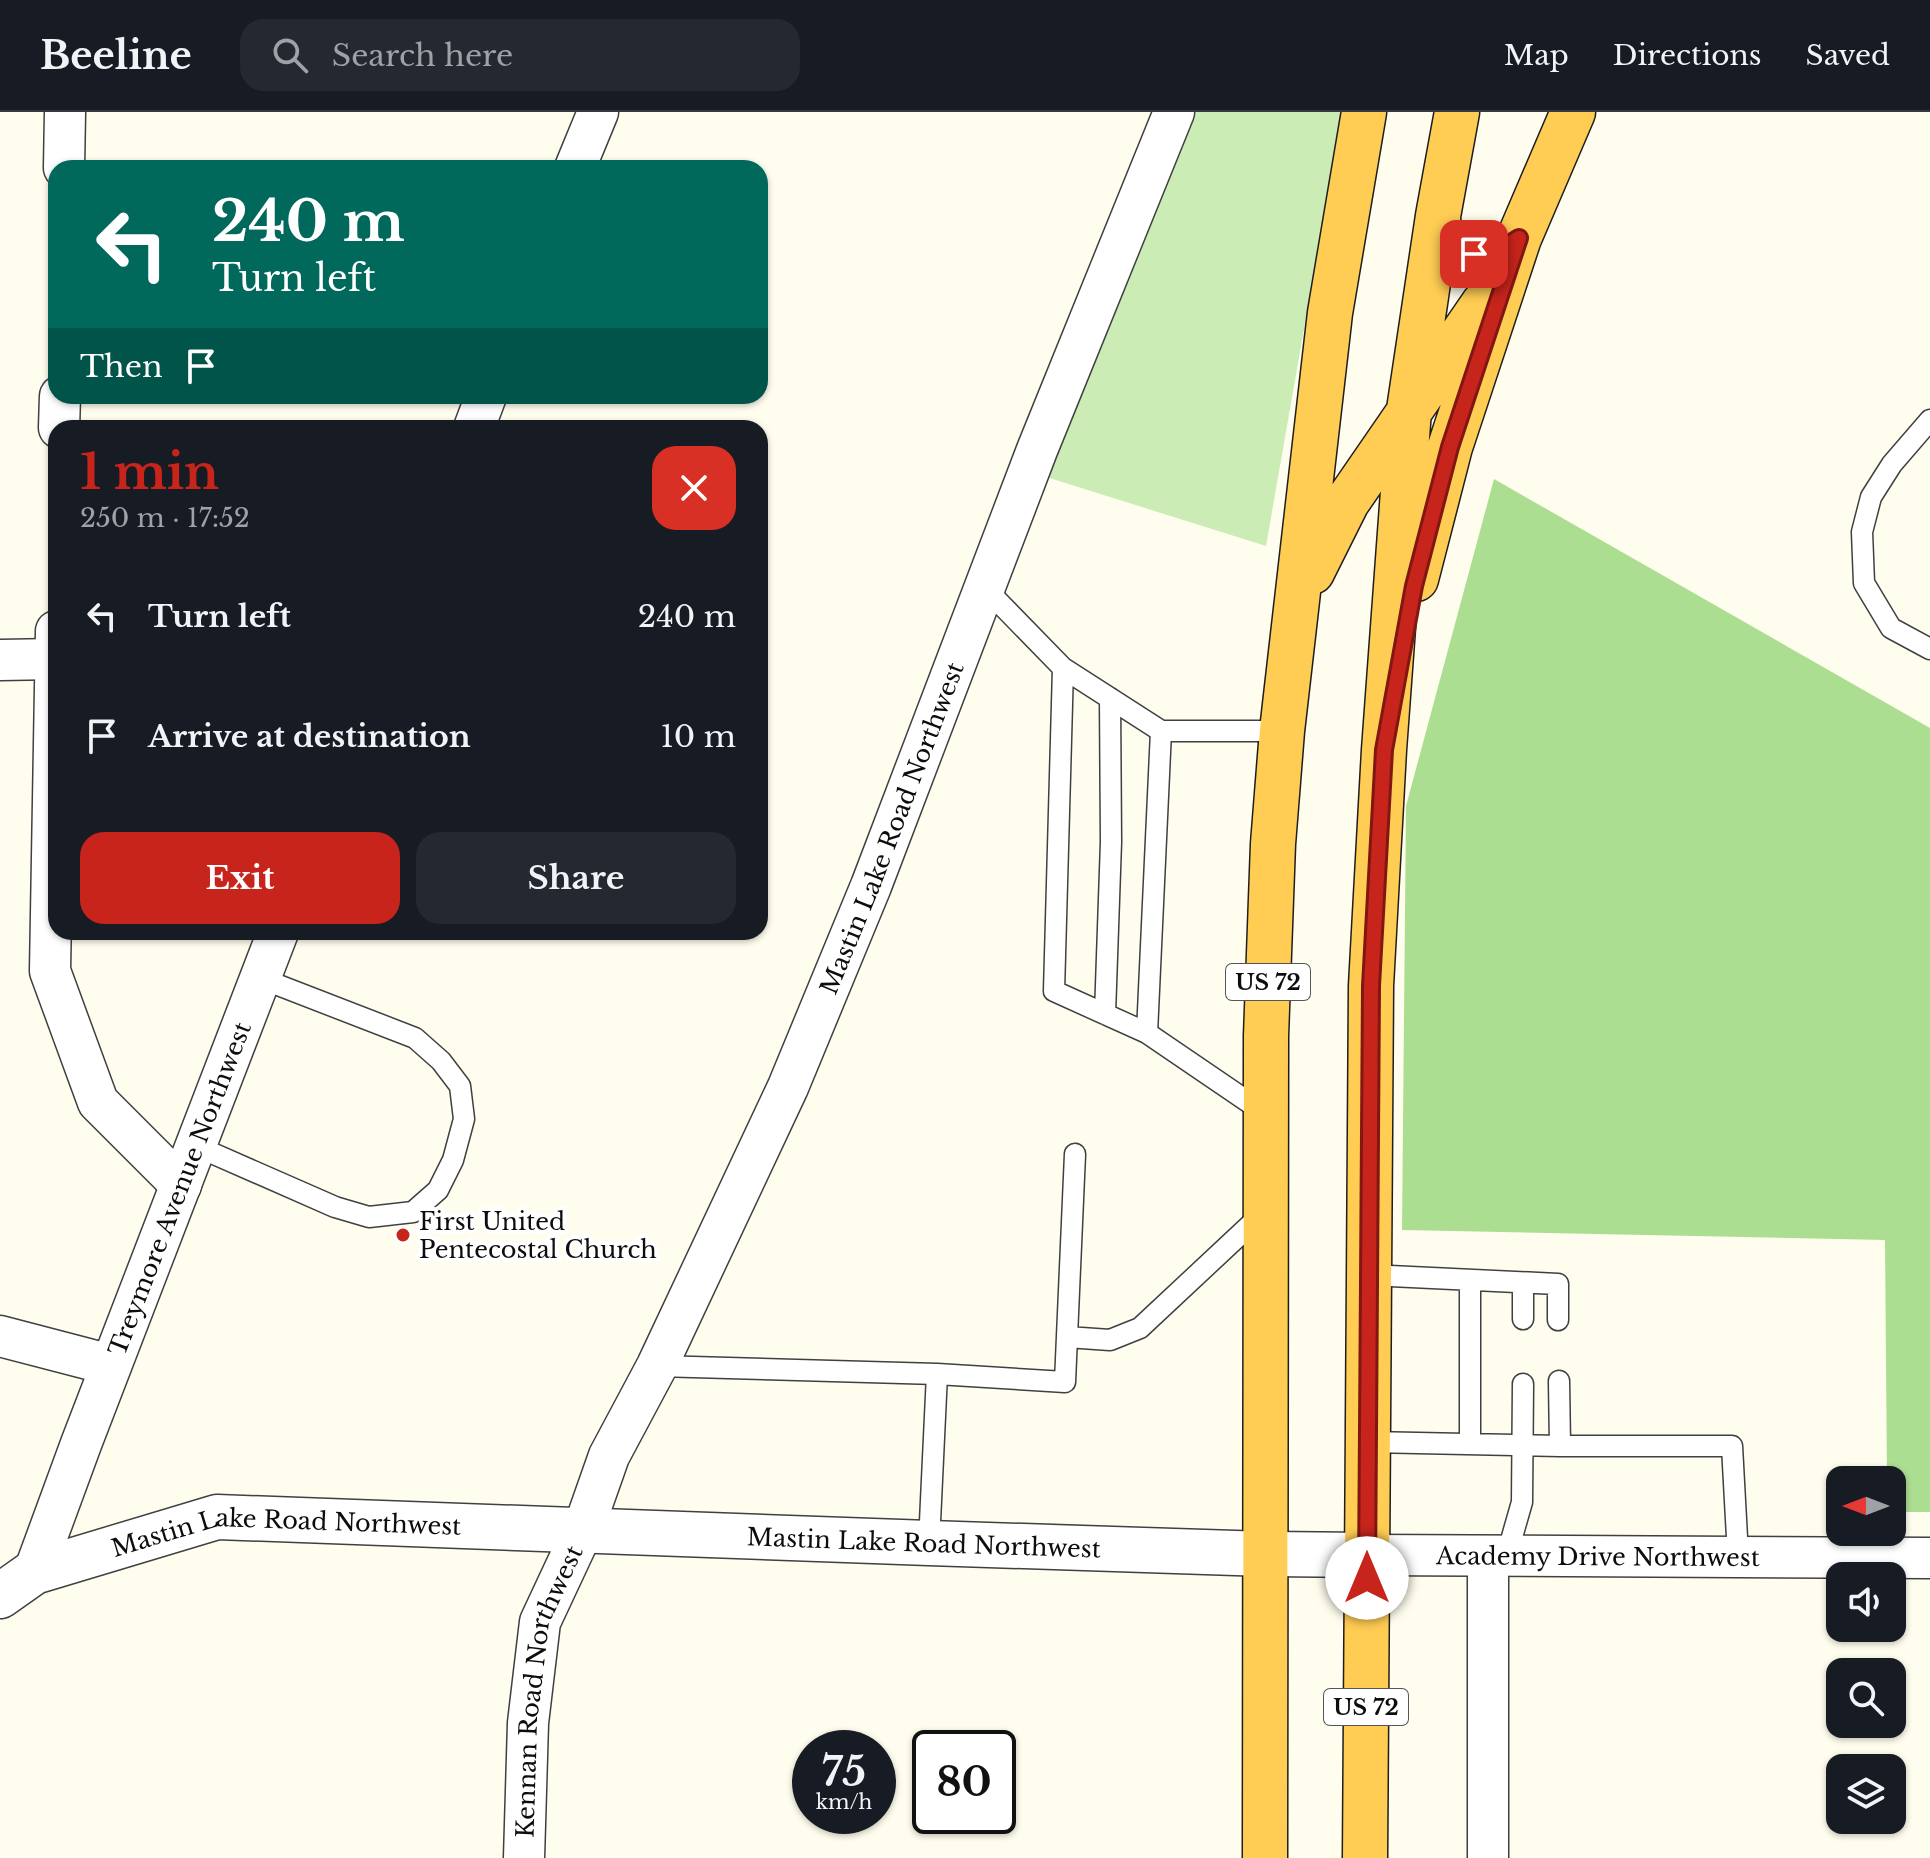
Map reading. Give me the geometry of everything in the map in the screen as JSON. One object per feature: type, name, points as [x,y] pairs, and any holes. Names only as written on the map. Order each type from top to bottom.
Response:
[{"type":"highway","name":"US 72","points":[[1265,1858],[1266,1036],[1273,844],[1282,731],[1330,313],[1364,112]]},
{"type":"highway","name":"US 72","points":[[1365,1858],[1371,986],[1384,750],[1409,410],[1457,112]]},
{"type":"highway","points":[[1384,750],[1414,586],[1450,447],[1519,238],[1573,112]]},
{"type":"highway","points":[[1438,216],[1439,236],[1452,248],[1474,254],[1492,255],[1519,238]]},
{"type":"highway","points":[[1296,612],[1320,553],[1347,502],[1480,309],[1519,238]]},
{"type":"street","points":[[64,160],[65,112]]},
{"type":"street","points":[[578,160],[598,112]]},
{"type":"street","name":"Mastin Lake Road Northwest","points":[[583,1530],[609,1456],[657,1366],[788,1087],[871,886],[1037,450],[1174,112]]},
{"type":"street","points":[[0,660],[48,659]]},
{"type":"street","points":[[51,940],[50,971],[98,1102],[181,1185]]},
{"type":"street","name":"Treymore Avenue Northwest","points":[[17,1584],[81,1444],[275,940]]},
{"type":"street","points":[[0,1336],[111,1365]]},
{"type":"street","name":"Mastin Lake Road Northwest","points":[[17,1584],[217,1517],[1266,1554]]},
{"type":"street","name":"Kennan Road Northwest","points":[[524,1858],[528,1723],[540,1622],[583,1530]]},
{"type":"street","name":"Academy Drive Northwest","points":[[1266,1554],[1930,1558]]},
{"type":"street","points":[[1488,1858],[1497,1557]]},
{"type":"lane","points":[[1930,420],[1892,464],[1871,497],[1862,532],[1864,583],[1891,628],[1930,649]]},
{"type":"lane","points":[[985,588],[1063,668],[1161,731],[1282,731]]},
{"type":"lane","points":[[1063,668],[1054,991],[1147,1033],[1266,1114]]},
{"type":"lane","points":[[1105,1014],[1111,842],[1110,698]]},
{"type":"lane","points":[[1147,1033],[1161,731]]},
{"type":"lane","points":[[196,1146],[335,1207],[369,1217],[413,1212],[438,1190],[453,1160],[464,1119],[462,1097],[460,1086],[441,1061],[415,1038],[260,978]]},
{"type":"lane","points":[[657,1366],[937,1374],[1065,1382],[1075,1154]]},
{"type":"lane","points":[[1067,1337],[1110,1340],[1140,1328],[1266,1210]]},
{"type":"lane","points":[[1369,1275],[1558,1284],[1558,1320]]},
{"type":"lane","points":[[1470,1281],[1470,1444]]},
{"type":"lane","points":[[1523,1283],[1523,1319]]},
{"type":"lane","points":[[929,1543],[937,1374]]},
{"type":"lane","points":[[1559,1381],[1560,1446]]},
{"type":"lane","points":[[1497,1557],[1522,1502],[1523,1384]]},
{"type":"lane","points":[[1369,1442],[1732,1446],[1738,1556]]},
{"type":"green space","points":[[1180,112],[1342,112],[1266,546],[1040,475]]},
{"type":"green space","points":[[1494,479],[1930,728],[1930,1512],[1906,1512],[1906,1466],[1887,1466],[1885,1240],[1402,1230],[1406,806]]},
{"type":"place","name":"First United Pentecostal Church","points":[[403,1235]]},
{"type":"route","points":[[1367,1578],[1371,986],[1384,750],[1414,586],[1450,447],[1519,238],[1492,255],[1474,254]]}]
